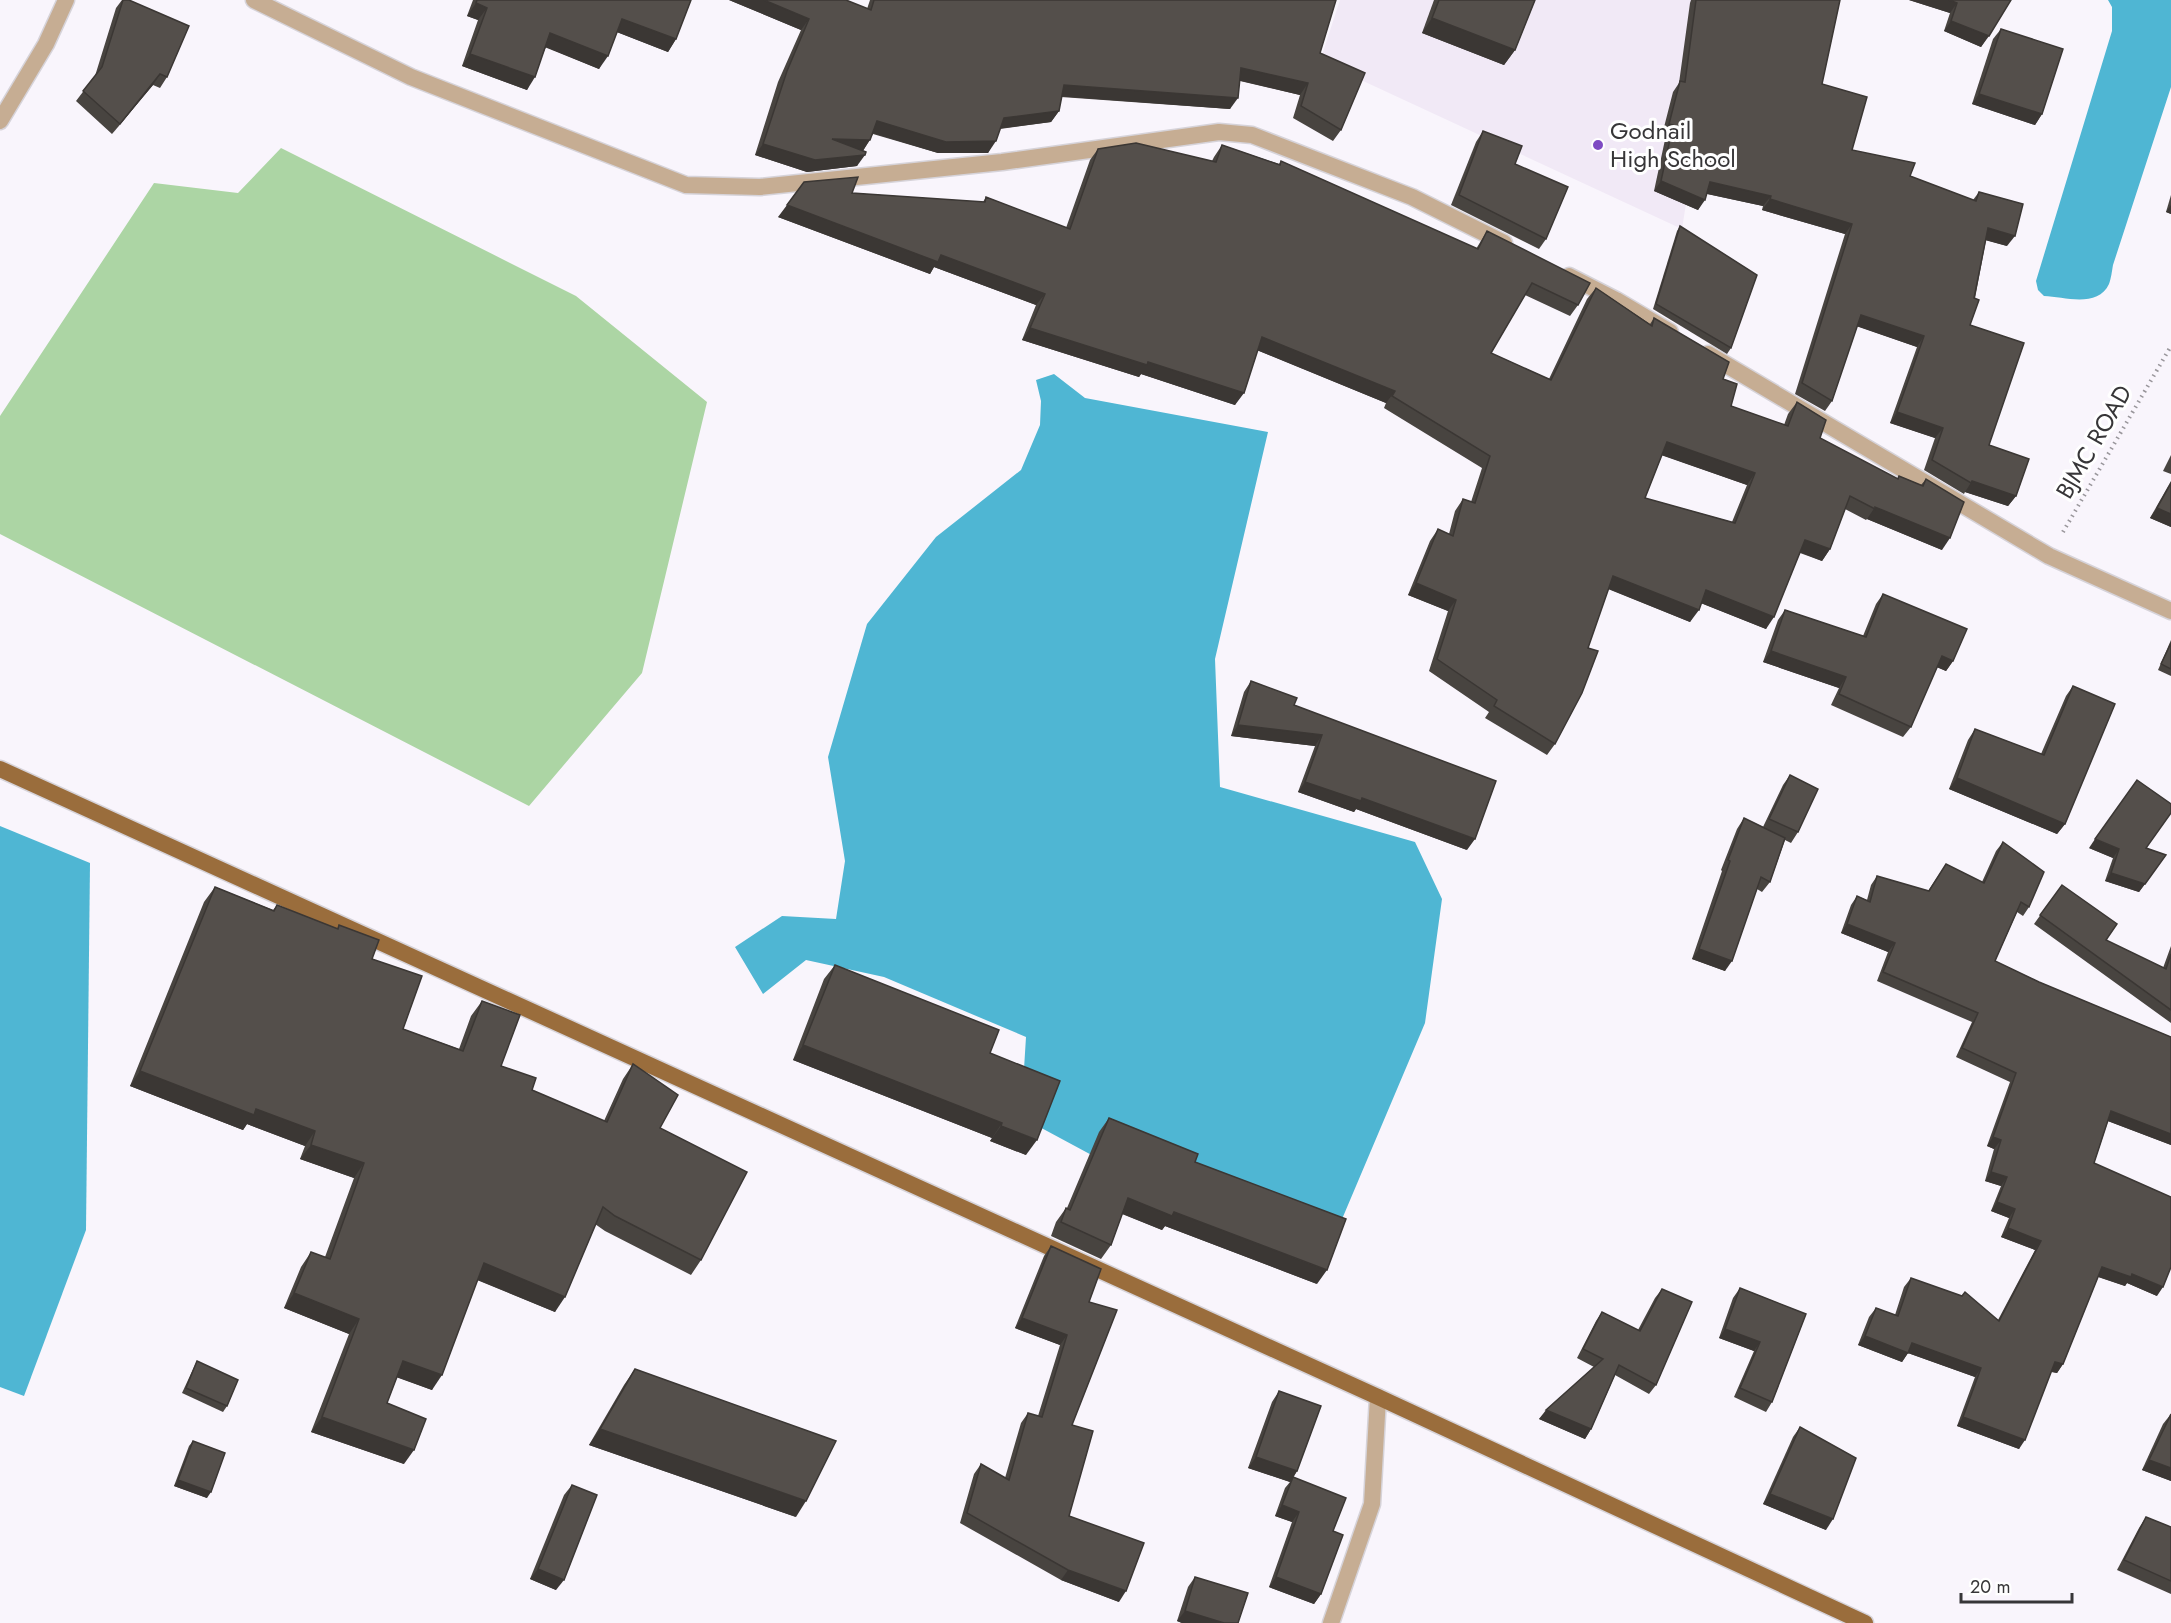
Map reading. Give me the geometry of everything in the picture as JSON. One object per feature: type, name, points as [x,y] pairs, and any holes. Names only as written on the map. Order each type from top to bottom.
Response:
[{"type":"main road","points":[[0,769],[1378,1397],[1864,1623]]},
{"type":"street","points":[[1,118],[46,44],[66,0]]},
{"type":"street","points":[[254,0],[411,77],[687,184],[760,187],[1002,162],[1220,132],[1252,135],[1412,196],[1514,248]]},
{"type":"street","points":[[1555,269],[1616,300],[2049,556],[2171,611]]},
{"type":"street","points":[[1331,1623],[1372,1504],[1378,1397]]},
{"type":"path","name":"BJMC ROAD","points":[[2049,556],[2171,346]]},
{"type":"shaded area","name":"Godnail High School","points":[[1340,0],[1718,0],[1682,229],[1320,61]]},
{"type":"green space","points":[[281,148],[576,296],[707,402],[642,673],[529,806],[0,534],[0,416],[154,183],[238,193]]},
{"type":"water","points":[[2108,0],[2171,0],[2171,87],[2113,265],[2109,284],[2104,291],[2089,299],[2044,296],[2038,290],[2036,281],[2112,31],[2112,7]]},
{"type":"water","points":[[1054,374],[1085,398],[1268,432],[1215,659],[1220,787],[1415,842],[1442,899],[1425,1023],[1323,1264],[1190,1208],[1021,1117],[1026,1037],[884,977],[806,960],[763,994],[735,947],[782,916],[836,919],[845,861],[828,757],[867,624],[936,537],[1021,470],[1040,425],[1041,401],[1036,380]]},
{"type":"water","points":[[0,826],[90,863],[86,1230],[24,1396],[0,1387]]},
{"type":"building","points":[[123,0],[129,0],[189,26],[167,77],[160,74],[120,124],[83,91],[102,67]]},
{"type":"building","points":[[477,0],[691,0],[676,39],[622,19],[608,56],[550,33],[535,77],[470,54],[487,8],[476,3]]},
{"type":"building","points":[[764,0],[846,0],[871,10],[874,0],[1336,0],[1320,53],[1365,73],[1341,130],[1301,106],[1308,83],[1241,68],[1238,98],[1064,85],[1059,111],[1004,118],[996,141],[946,142],[877,121],[870,140],[832,139],[866,152],[865,155],[815,160],[763,144],[787,71],[809,19]]},
{"type":"building","points":[[1439,0],[1535,0],[1515,50],[1432,18]]},
{"type":"building","points":[[1696,0],[1840,0],[1822,84],[1867,97],[1852,150],[1915,163],[1910,176],[1976,201],[1979,192],[2023,204],[2015,236],[1988,228],[1974,298],[1979,300],[1970,325],[2024,343],[1989,445],[2029,459],[2016,496],[1972,481],[1971,483],[1932,460],[1943,428],[1897,412],[1924,336],[1861,315],[1832,401],[1802,383],[1852,224],[1770,199],[1771,196],[1710,182],[1705,200],[1661,181],[1673,125],[1669,124],[1680,81],[1685,82]]},
{"type":"building","points":[[1949,0],[2011,0],[1989,36],[1951,21],[1957,3]]},
{"type":"building","points":[[2001,29],[2063,49],[2042,114],[1979,94]]},
{"type":"building","points":[[1483,131],[1522,146],[1515,164],[1568,187],[1546,239],[1459,195]]},
{"type":"building","points":[[1136,143],[1216,162],[1222,145],[1280,165],[1281,161],[1478,249],[1487,231],[1590,283],[1578,305],[1532,283],[1491,353],[1551,380],[1596,288],[1652,326],[1654,318],[1729,362],[1723,379],[1737,384],[1731,406],[1788,426],[1797,402],[1826,420],[1820,438],[1898,479],[1899,476],[1923,486],[1926,479],[1964,502],[1950,538],[1875,507],[1875,509],[1850,496],[1830,549],[1805,540],[1774,617],[1706,590],[1699,610],[1613,576],[1588,648],[1598,651],[1582,693],[1555,744],[1494,706],[1497,700],[1437,659],[1456,600],[1416,583],[1438,529],[1453,536],[1463,499],[1475,503],[1490,456],[1392,396],[1395,391],[1262,337],[1244,393],[1030,328],[1045,294],[941,255],[938,262],[787,205],[804,182],[858,177],[852,193],[985,202],[986,197],[1070,229],[1098,149]],"holes":[[[1667,442],[1755,473],[1735,523],[1645,498]]]},
{"type":"building","points":[[1680,226],[1757,275],[1731,348],[1656,304]]},
{"type":"building","points":[[2171,483],[2171,514],[2157,508]]},
{"type":"building","points":[[1883,594],[1967,629],[1953,661],[1942,656],[1911,727],[1839,694],[1846,677],[1771,651],[1785,610],[1866,637]]},
{"type":"building","points":[[2171,643],[2171,669],[2161,664]]},
{"type":"building","points":[[1251,681],[1297,698],[1294,705],[1496,781],[1475,839],[1362,798],[1361,801],[1305,782],[1322,735],[1238,725]]},
{"type":"building","points":[[2073,686],[2115,704],[2065,824],[1957,778],[1975,729],[2044,755]]},
{"type":"building","points":[[1790,775],[1818,789],[1798,832],[1769,819]]},
{"type":"building","points":[[2137,780],[2171,804],[2171,813],[2146,848],[2166,855],[2145,884],[2111,873],[2119,849],[2095,839]]},
{"type":"building","points":[[1744,818],[1785,838],[1770,882],[1761,877],[1732,961],[1699,949]]},
{"type":"building","points":[[2003,842],[2044,872],[2029,907],[2021,902],[1995,961],[2039,982],[2171,1037],[2171,1134],[2111,1111],[2094,1163],[2171,1197],[2171,1267],[2163,1287],[2132,1274],[2131,1277],[2102,1267],[2063,1364],[2055,1362],[2025,1440],[1963,1417],[1981,1368],[1912,1343],[1908,1353],[1865,1336],[1876,1308],[1898,1316],[1911,1278],[1962,1296],[1965,1292],[1999,1321],[2041,1241],[2008,1228],[2015,1209],[1997,1202],[2007,1177],[1991,1172],[2001,1140],[1993,1137],[2016,1073],[1962,1048],[1978,1013],[1883,972],[1895,943],[1847,924],[1857,896],[1870,902],[1877,876],[1929,891],[1946,864],[1984,883]]},
{"type":"building","points":[[2062,885],[2117,924],[2106,940],[2166,969],[2171,954],[2171,1010],[2040,915]]},
{"type":"building","points":[[215,887],[274,911],[277,905],[338,929],[339,925],[379,940],[372,959],[422,976],[403,1029],[463,1051],[482,1001],[520,1015],[501,1066],[536,1078],[532,1090],[607,1122],[633,1064],[678,1095],[660,1128],[747,1172],[701,1260],[615,1216],[603,1207],[565,1297],[484,1263],[442,1375],[403,1361],[387,1403],[426,1419],[414,1450],[322,1417],[359,1319],[294,1293],[311,1252],[330,1259],[364,1163],[311,1145],[315,1131],[256,1109],[254,1115],[140,1071]]},
{"type":"building","points":[[835,965],[999,1030],[990,1053],[1060,1081],[1037,1140],[1001,1126],[1002,1123],[803,1045]]},
{"type":"building","points":[[1109,1118],[1198,1154],[1195,1162],[1346,1219],[1327,1270],[1174,1212],[1172,1216],[1128,1198],[1111,1245],[1061,1222],[1066,1208],[1070,1210]]},
{"type":"building","points":[[1051,1246],[1101,1269],[1089,1302],[1117,1310],[1072,1425],[1093,1431],[1069,1516],[1144,1543],[1126,1591],[1068,1570],[967,1513],[981,1464],[1009,1480],[1028,1413],[1042,1417],[1067,1335],[1022,1318]]},
{"type":"building","points":[[1740,1288],[1806,1314],[1772,1402],[1740,1388],[1760,1342],[1725,1329]]},
{"type":"building","points":[[1662,1289],[1692,1302],[1656,1385],[1619,1365],[1591,1429],[1546,1410],[1603,1359],[1583,1349],[1602,1312],[1640,1331]]},
{"type":"building","points":[[197,1361],[238,1380],[227,1406],[186,1388]]},
{"type":"building","points":[[635,1369],[836,1441],[806,1501],[600,1429]]},
{"type":"building","points":[[1279,1391],[1321,1406],[1297,1471],[1256,1457]]},
{"type":"building","points":[[2171,1414],[2171,1468],[2149,1460]]},
{"type":"building","points":[[1800,1427],[1856,1458],[1833,1519],[1770,1494]]},
{"type":"building","points":[[193,1441],[225,1453],[211,1492],[178,1480]]},
{"type":"building","points":[[1293,1477],[1346,1498],[1333,1531],[1343,1535],[1321,1594],[1276,1577],[1299,1512],[1282,1505]]},
{"type":"building","points":[[572,1485],[597,1495],[564,1580],[538,1569]]},
{"type":"building","points":[[2146,1517],[2171,1527],[2171,1581],[2124,1560]]},
{"type":"building","points":[[1195,1577],[1248,1593],[1238,1623],[1224,1623],[1185,1611]]},
{"type":"place","name":"Godnail High School","points":[[1598,145]]}]
